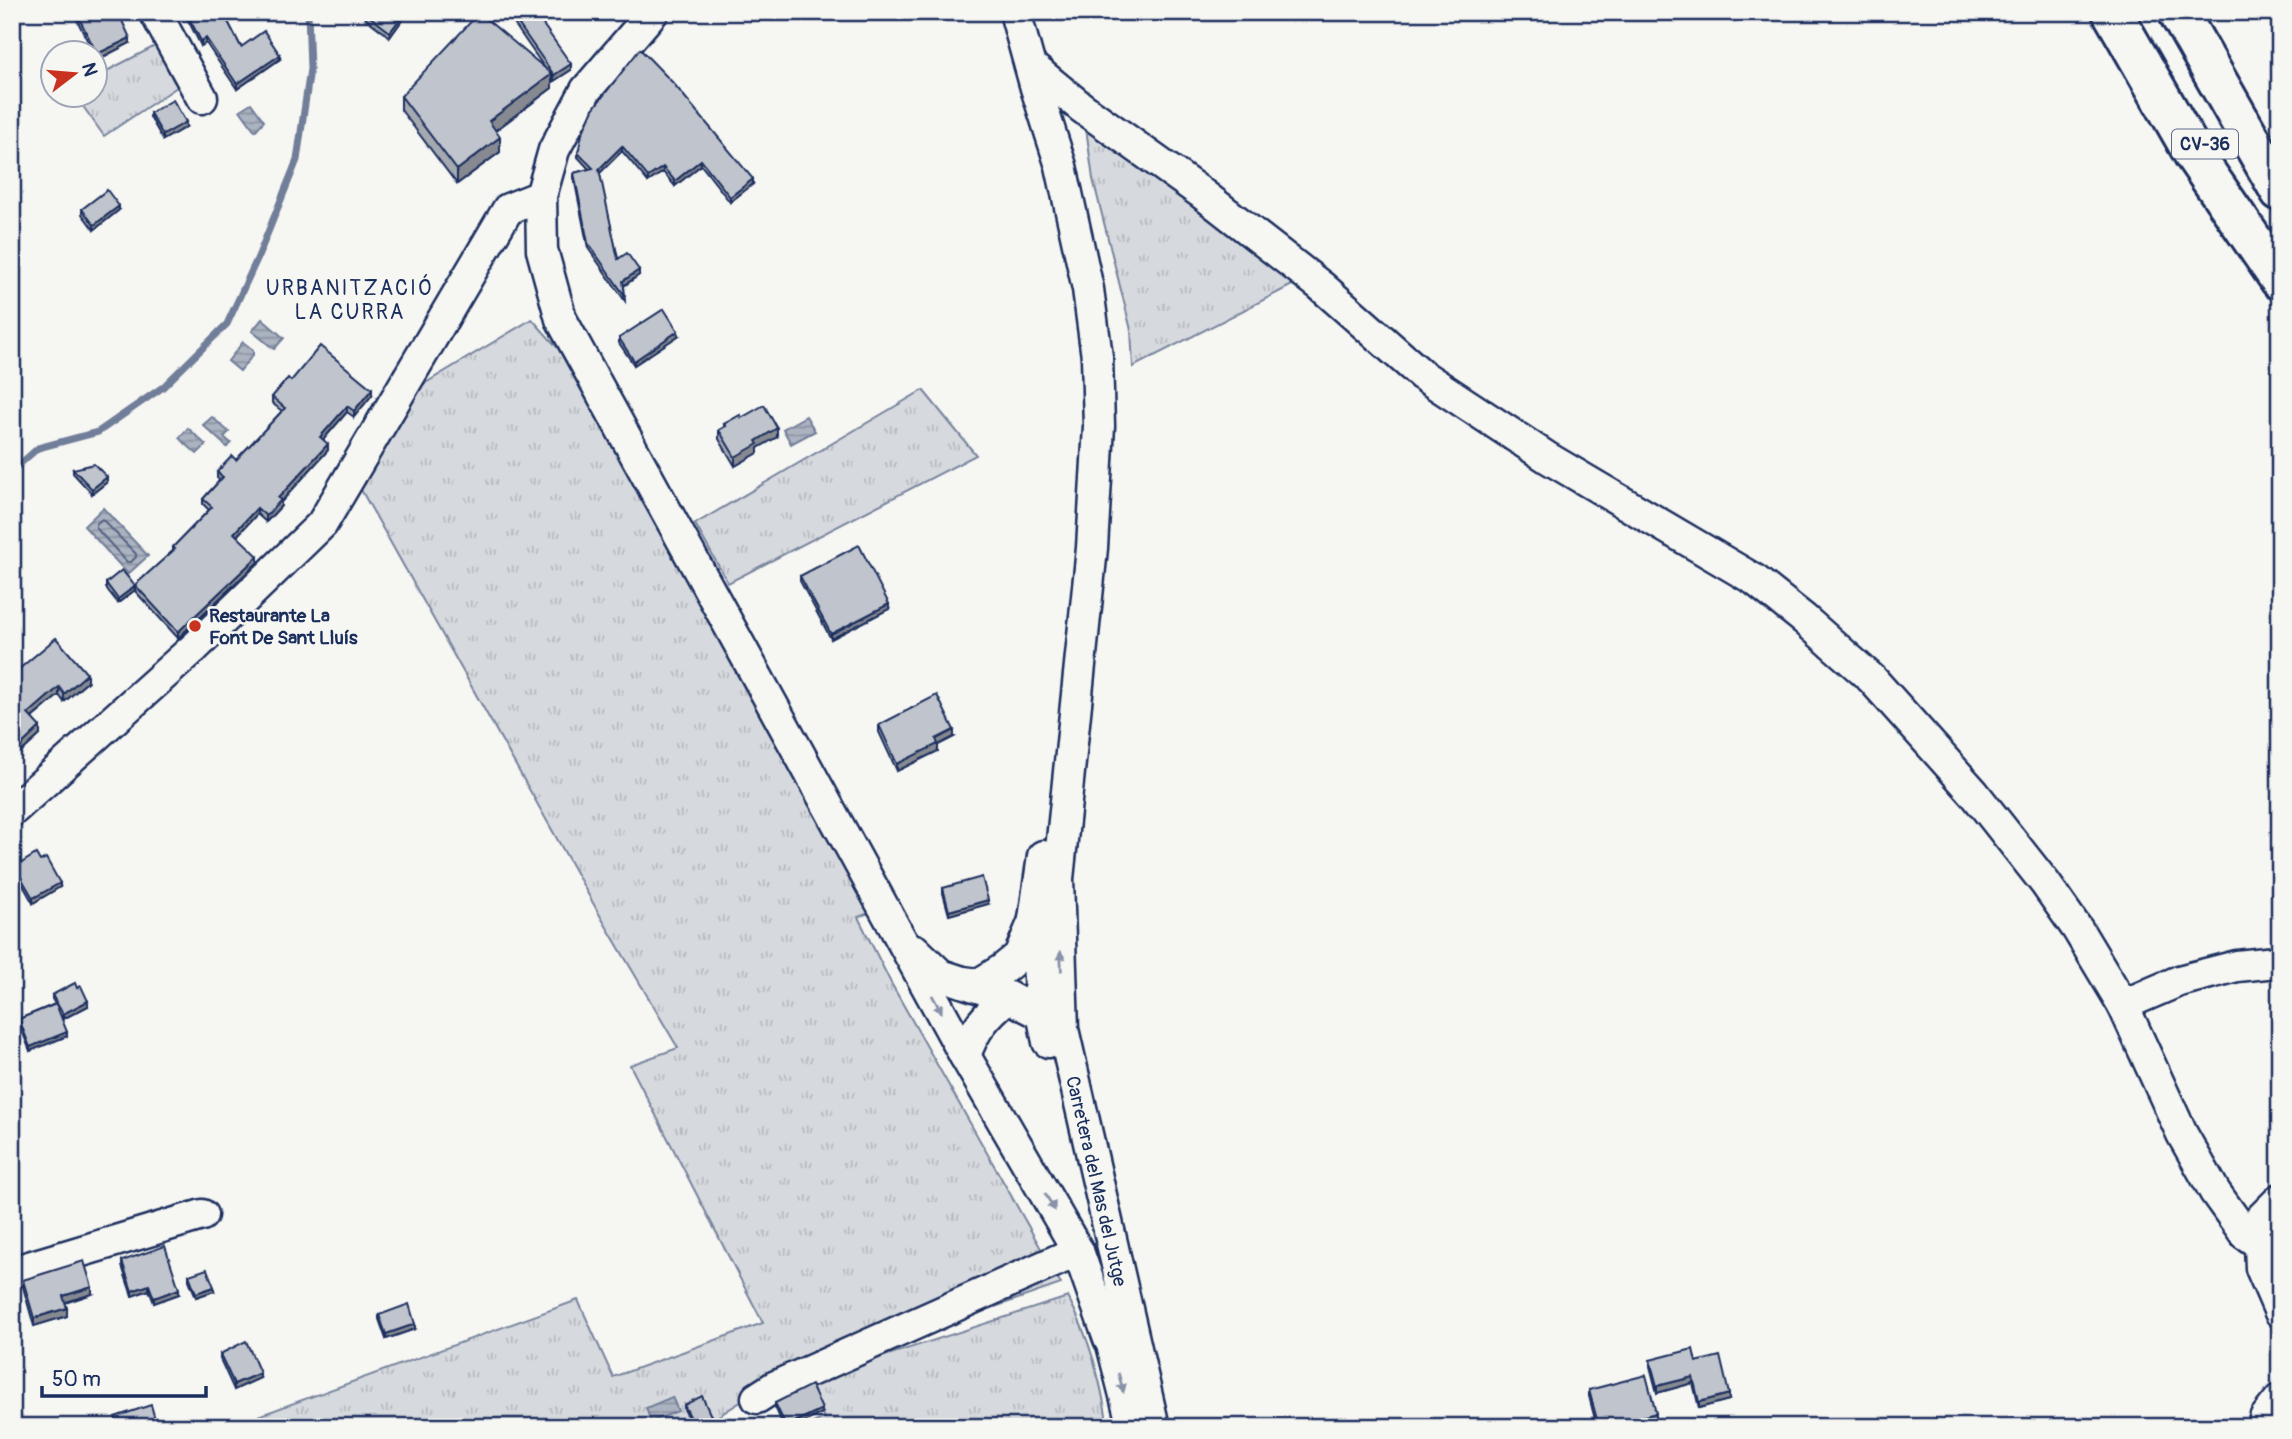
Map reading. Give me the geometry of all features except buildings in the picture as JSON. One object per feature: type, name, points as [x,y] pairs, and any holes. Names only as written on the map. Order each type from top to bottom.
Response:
[{"type":"highway","points":[[2112,12],[2194,155],[2280,278]]},
{"type":"highway","name":"CV-36","points":[[2129,12],[2280,278]]},
{"type":"highway","name":"CV-36","points":[[2178,12],[2280,191]]},
{"type":"highway","points":[[2200,12],[2262,121],[2280,162]]},
{"type":"street","points":[[155,12],[202,98]]},
{"type":"street","points":[[653,12],[586,90],[554,150],[541,196],[542,250],[561,319],[965,1056],[1078,1251],[1163,1427]]},
{"type":"street","points":[[1015,12],[1061,166],[1088,289],[1097,357],[1099,426],[1092,548],[1058,879],[1052,1021]]},
{"type":"street","points":[[1030,65],[1081,107],[1200,192],[1321,286],[1422,375],[1548,458],[1755,580],[1804,619],[1872,680],[1973,793],[2045,883],[2078,930],[2123,1005],[2182,1134],[2215,1192],[2261,1246]]},
{"type":"street","points":[[12,811],[195,647],[322,524],[508,209],[541,196]]},
{"type":"street","points":[[961,982],[979,984],[1019,956],[1034,919],[1055,762],[1086,596]]},
{"type":"street","points":[[1034,919],[1052,1021],[1121,1336],[1133,1427]]},
{"type":"street","points":[[892,923],[941,975],[1008,997],[1052,1021]]},
{"type":"street","points":[[2123,1005],[2179,981],[2237,966],[2276,962],[2280,966]]},
{"type":"street","points":[[965,1056],[979,1024],[1008,997]]},
{"type":"street","points":[[2280,1199],[2261,1246],[2261,1268],[2280,1312]]},
{"type":"street","points":[[12,1272],[202,1215]]},
{"type":"street","points":[[757,1398],[774,1387],[1078,1251]]},
{"type":"street","points":[[1121,1336],[1154,1427]]},
{"type":"street","points":[[2264,1427],[2266,1418],[2280,1399]]},
{"type":"green space","points":[[157,45],[180,85],[104,136],[84,108],[108,108],[108,70]]},
{"type":"green space","points":[[1085,121],[1298,282],[1133,367],[1131,330],[1093,179]]},
{"type":"green space","points":[[532,319],[558,348],[872,912],[858,917],[891,983],[1061,1284],[766,1386],[701,1427],[263,1427],[258,1416],[578,1300],[613,1377],[763,1323],[630,1065],[678,1048],[602,919],[360,488],[404,396]]},
{"type":"green space","points":[[923,390],[976,455],[728,583],[695,524]]},
{"type":"green space","points":[[1068,1297],[1094,1360],[1108,1427],[812,1427],[811,1424],[824,1418],[807,1381]]},
{"type":"water","points":[[251,103],[264,121],[255,131],[240,110]]},
{"type":"water","points":[[262,319],[284,338],[274,349],[252,331]]},
{"type":"water","points":[[243,342],[253,350],[253,355],[240,371],[228,361]]},
{"type":"water","points":[[806,416],[815,431],[791,444],[783,429]]},
{"type":"water","points":[[212,417],[229,432],[224,437],[231,443],[227,447],[203,425]]},
{"type":"water","points":[[188,428],[206,445],[197,454],[179,438]]},
{"type":"water","points":[[103,508],[148,556],[128,574],[84,526]]},
{"type":"water","points":[[672,1397],[678,1411],[651,1422],[646,1408]]},
{"type":"waterway","points":[[12,471],[38,448],[98,432],[163,387],[227,324],[258,257],[297,160],[310,69],[308,12]]},
{"type":"place","name":"Restaurante La Font De Sant Lluís","points":[[195,626]]},
{"type":"district","name":"URBANITZACIÓ LA CURRA","points":[[350,300]]}]
